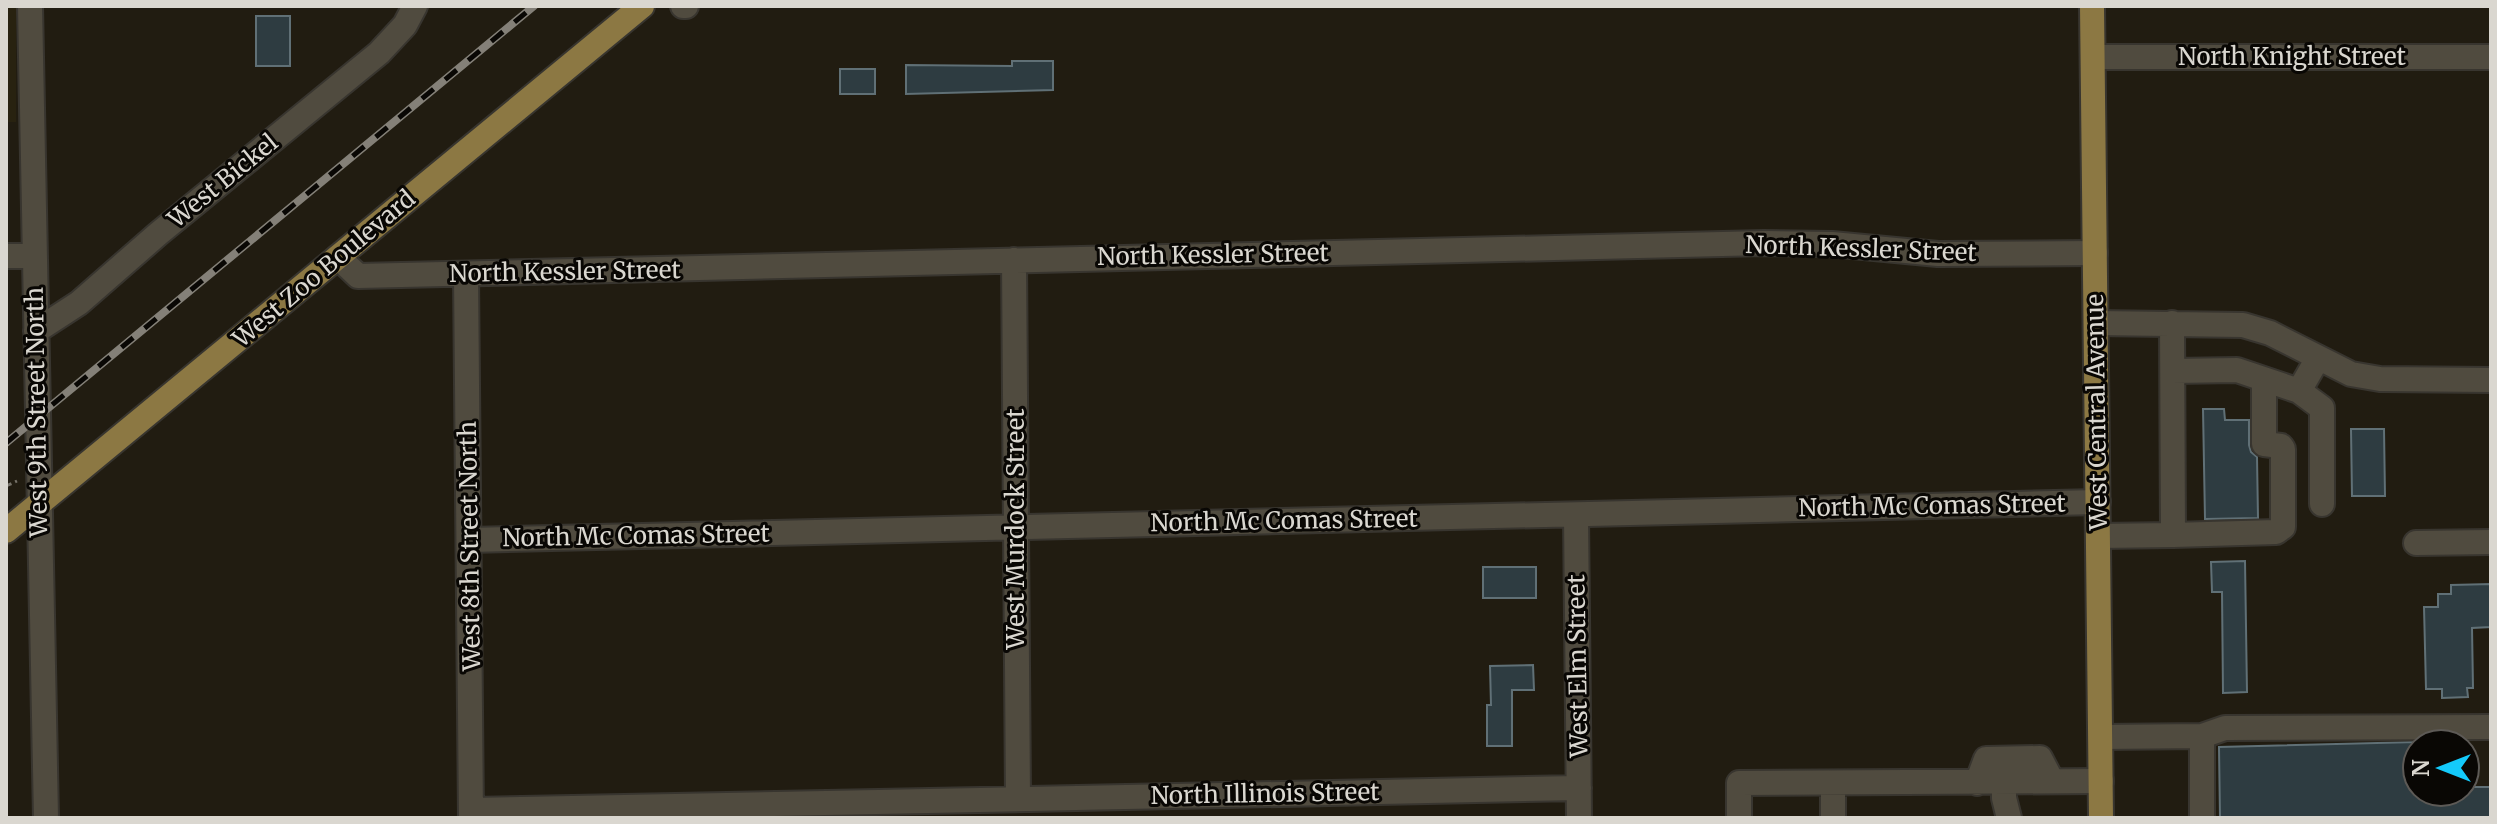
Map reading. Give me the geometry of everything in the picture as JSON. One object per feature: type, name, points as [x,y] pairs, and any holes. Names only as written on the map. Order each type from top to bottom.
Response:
[{"type":"main road","name":"West Zoo Boulevard","points":[[6,531],[642,6]]},
{"type":"main road","name":"West Central Avenue","points":[[2092,6],[2101,818]]},
{"type":"street","name":"West 9th Street North","points":[[30,6],[46,818]]},
{"type":"street","name":"West Bickel","points":[[36,331],[79,303],[158,234],[379,53],[410,15]]},
{"type":"street","name":"North Knight Street","points":[[2093,57],[2491,57]]},
{"type":"street","name":"North Kessler Street","points":[[338,257],[358,276],[1764,243],[1832,244],[1938,254],[2095,253]]},
{"type":"street","points":[[6,256],[34,256]]},
{"type":"street","name":"West Murdock Street","points":[[1014,260],[1018,799]]},
{"type":"street","name":"West 8th Street North","points":[[466,275],[471,814]]},
{"type":"street","points":[[2096,323],[2243,325],[2270,333],[2351,374],[2380,379],[2491,380]]},
{"type":"street","points":[[2172,323],[2173,535]]},
{"type":"street","points":[[2299,391],[2318,358]]},
{"type":"street","points":[[2173,371],[2237,370],[2299,391],[2322,408],[2322,504]]},
{"type":"street","points":[[2098,536],[2276,532],[2283,527],[2283,449],[2264,444],[2266,380]]},
{"type":"street","name":"North Mc Comas Street","points":[[470,540],[2098,502]]},
{"type":"street","name":"West Elm Street","points":[[1576,515],[1579,818]]},
{"type":"street","points":[[2416,543],[2491,542]]},
{"type":"street","points":[[2101,737],[2202,736],[2225,728],[2491,727]]},
{"type":"street","points":[[2202,736],[2202,818]]},
{"type":"street","points":[[1977,783],[1986,759],[2040,758],[2052,781]]},
{"type":"street","points":[[1739,818],[1739,783],[2101,781]]},
{"type":"street","points":[[2004,782],[2009,818]]},
{"type":"street","points":[[1833,783],[1833,818]]},
{"type":"street","name":"North Illinois Street","points":[[471,814],[895,810],[1018,799],[1579,788]]},
{"type":"path","points":[[6,486],[24,478]]},
{"type":"shaded area","points":[[6,6],[16,6],[16,122],[6,122]]},
{"type":"building","points":[[256,16],[290,16],[290,66],[256,66]]},
{"type":"building","points":[[1012,61],[1053,61],[1053,90],[906,94],[906,65],[1012,66]]},
{"type":"building","points":[[840,69],[875,69],[875,94],[840,94]]},
{"type":"building","points":[[2203,409],[2224,409],[2225,420],[2249,420],[2249,445],[2257,457],[2258,518],[2205,519]]},
{"type":"building","points":[[2351,429],[2384,429],[2385,496],[2352,496]]},
{"type":"building","points":[[2245,561],[2247,692],[2223,693],[2222,592],[2212,592],[2211,562]]},
{"type":"building","points":[[1483,567],[1536,567],[1536,598],[1483,598]]},
{"type":"building","points":[[2491,584],[2491,627],[2472,628],[2473,688],[2467,688],[2468,697],[2442,698],[2442,689],[2426,689],[2424,607],[2438,607],[2438,594],[2451,594],[2451,585]]},
{"type":"building","points":[[1533,665],[1534,690],[1512,690],[1512,746],[1487,746],[1487,705],[1491,705],[1490,666]]},
{"type":"building","points":[[2401,742],[2401,808],[2481,808],[2481,787],[2491,787],[2491,818],[2220,818],[2219,747]]},
{"type":"railway","points":[[6,443],[534,6]]}]
